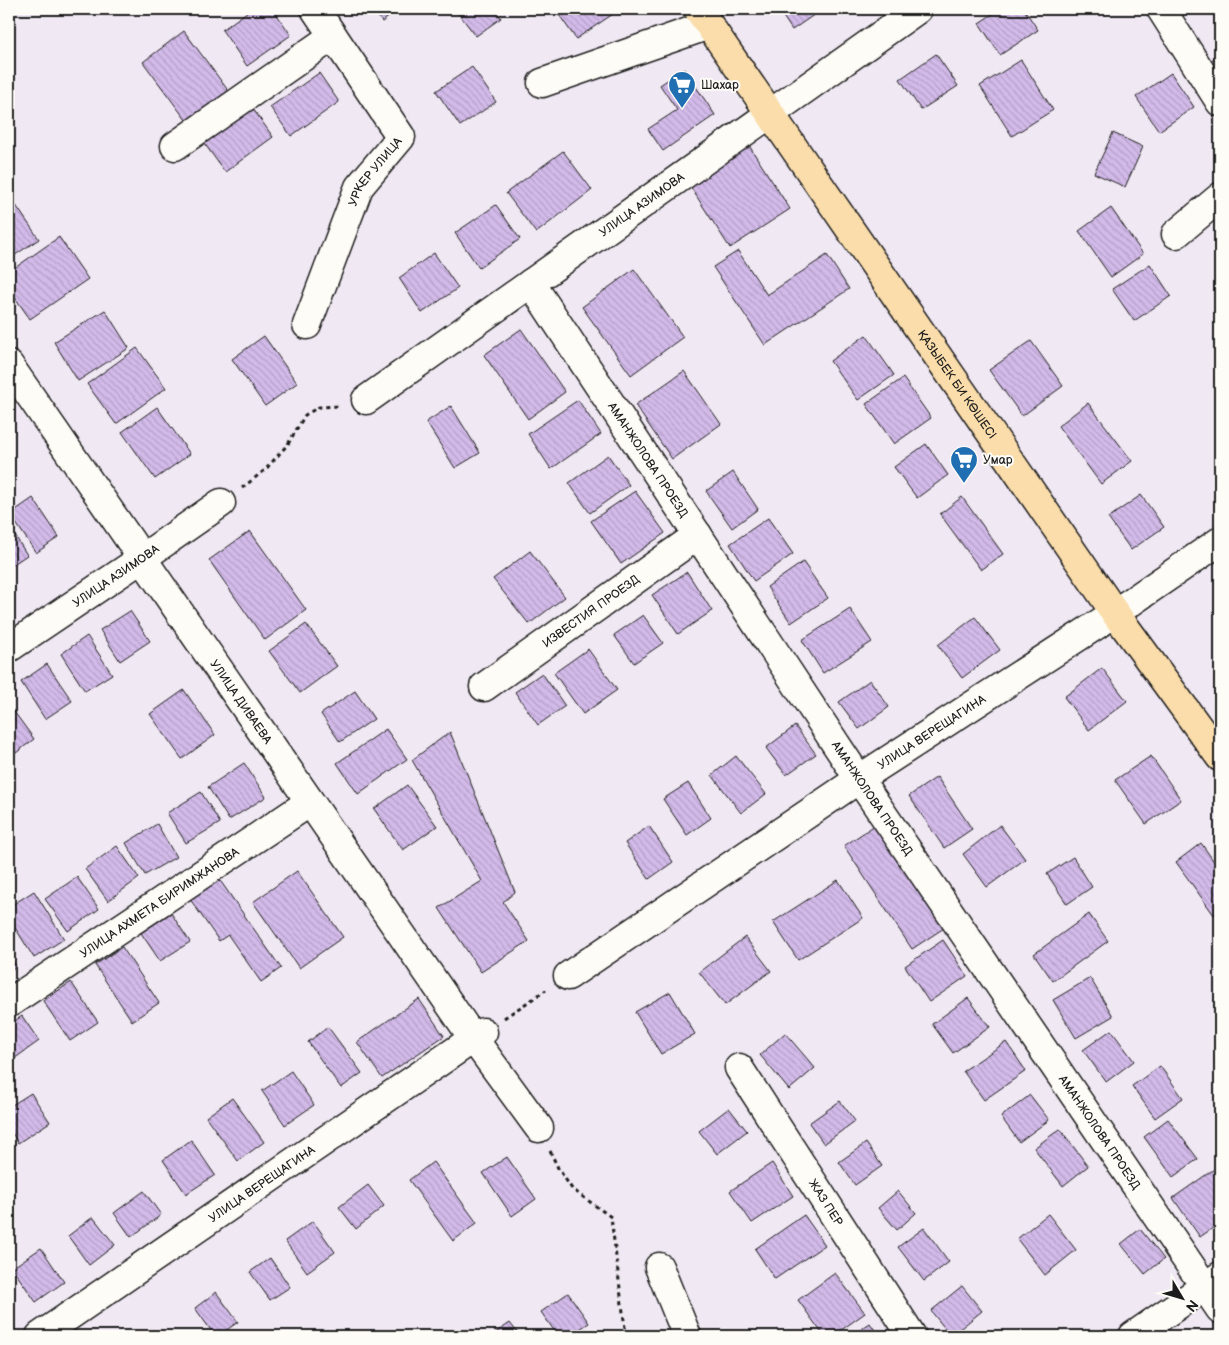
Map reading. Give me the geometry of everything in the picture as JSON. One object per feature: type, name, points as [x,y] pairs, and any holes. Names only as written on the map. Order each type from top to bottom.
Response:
[{"type":"main road","name":"ҚАЗЫБЕК БИ КӨШЕСІ","points":[[704,17],[1115,613],[1220,757]]},
{"type":"street","name":"УРКЕР УЛИЦА","points":[[307,325],[359,187],[401,137],[315,9]]},
{"type":"street","name":"УЛИЦА АЗИМОВА","points":[[357,403],[531,283],[918,9]]},
{"type":"street","points":[[1160,9],[1220,102]]},
{"type":"street","points":[[542,83],[704,17]]},
{"type":"street","points":[[175,146],[333,36]]},
{"type":"street","points":[[1176,234],[1220,197]]},
{"type":"street","name":"АМАНЖОЛОВА ПРОЕЗД","points":[[531,283],[860,779],[1215,1291]]},
{"type":"street","name":"УЛИЦА ДИВАЕВА","points":[[9,366],[310,802],[478,1035],[539,1128]]},
{"type":"street","name":"УЛИЦА АЗИМОВА","points":[[9,648],[142,559],[221,503]]},
{"type":"street","name":"ИЗВЕСТИЯ ПРОЕЗД","points":[[484,687],[698,535]]},
{"type":"street","name":"УЛИЦА ВЕРЕЩАГИНА","points":[[568,976],[860,779],[1115,613],[1220,541]]},
{"type":"street","name":"УЛИЦА АХМЕТА БИРИМЖАНОВА","points":[[9,1003],[310,802]]},
{"type":"street","name":"УЛИЦА ВЕРЕЩАГИНА","points":[[40,1336],[478,1035]]},
{"type":"street","name":"ЖАЗ ПЕР","points":[[739,1068],[912,1336]]},
{"type":"street","points":[[659,1267],[687,1336]]},
{"type":"street","points":[[1133,1336],[1215,1291]]},
{"type":"path","points":[[221,503],[265,470],[288,444],[305,414],[319,407],[357,403]]},
{"type":"path","points":[[478,1035],[568,976]]},
{"type":"path","points":[[539,1128],[558,1168],[572,1189],[611,1217],[626,1336]]},
{"type":"building","points":[[251,9],[273,9],[291,35],[247,66],[222,30]]},
{"type":"building","points":[[372,9],[399,9],[382,22]]},
{"type":"building","points":[[455,9],[494,9],[501,18],[476,36]]},
{"type":"building","points":[[555,9],[614,9],[616,12],[576,39]]},
{"type":"building","points":[[778,9],[820,9],[821,10],[792,30]]},
{"type":"building","points":[[1000,9],[1024,9],[1038,30],[1000,55],[979,23]]},
{"type":"building","points":[[184,31],[230,93],[189,124],[143,62]]},
{"type":"building","points":[[936,54],[958,86],[921,110],[900,79]]},
{"type":"building","points":[[1220,54],[1220,77],[1210,61]]},
{"type":"building","points":[[1021,60],[1053,110],[1012,136],[980,86]]},
{"type":"building","points":[[472,67],[496,102],[460,126],[436,91]]},
{"type":"building","points":[[684,69],[715,115],[663,151],[648,129],[677,110],[660,85]]},
{"type":"building","points":[[319,73],[339,102],[291,136],[270,107]]},
{"type":"building","points":[[1171,73],[1194,107],[1159,131],[1136,97]]},
{"type":"building","points":[[253,109],[273,137],[225,172],[204,143]]},
{"type":"building","points":[[1113,133],[1143,147],[1125,187],[1094,173]]},
{"type":"building","points":[[746,141],[790,209],[730,248],[686,180]]},
{"type":"building","points":[[563,151],[592,190],[536,233],[506,193]]},
{"type":"building","points":[[15,204],[39,239],[9,259],[9,208]]},
{"type":"building","points":[[496,205],[520,239],[479,268],[455,233]]},
{"type":"building","points":[[1111,208],[1143,254],[1111,277],[1079,231]]},
{"type":"building","points":[[59,237],[88,279],[30,319],[9,289],[9,272]]},
{"type":"building","points":[[738,251],[767,295],[827,255],[849,289],[765,345],[713,267]]},
{"type":"building","points":[[434,253],[458,288],[422,313],[399,278]]},
{"type":"building","points":[[1150,264],[1171,296],[1134,321],[1112,289]]},
{"type":"building","points":[[634,269],[683,337],[631,375],[582,307]]},
{"type":"building","points":[[105,310],[129,348],[78,381],[54,342]]},
{"type":"building","points":[[521,329],[565,392],[528,419],[484,355]]},
{"type":"building","points":[[866,335],[894,375],[858,400],[830,361]]},
{"type":"building","points":[[264,336],[297,383],[265,406],[232,359]]},
{"type":"building","points":[[1031,341],[1063,386],[1022,416],[989,370]]},
{"type":"building","points":[[137,348],[166,388],[116,424],[87,384]]},
{"type":"building","points":[[684,371],[721,424],[672,459],[635,405]]},
{"type":"building","points":[[903,378],[931,418],[894,444],[866,404]]},
{"type":"building","points":[[578,400],[601,434],[551,469],[528,434]]},
{"type":"building","points":[[1088,403],[1132,461],[1101,484],[1058,426]]},
{"type":"building","points":[[451,406],[480,453],[455,468],[426,422]]},
{"type":"building","points":[[157,407],[190,454],[155,479],[122,432]]},
{"type":"building","points":[[926,444],[948,475],[917,498],[894,467]]},
{"type":"building","points":[[608,455],[629,485],[590,513],[569,483]]},
{"type":"building","points":[[733,472],[758,509],[732,528],[706,491]]},
{"type":"building","points":[[635,491],[665,533],[621,564],[591,521]]},
{"type":"building","points":[[1141,495],[1164,527],[1131,550],[1108,518]]},
{"type":"building","points":[[962,497],[1003,554],[981,570],[940,514]]},
{"type":"building","points":[[33,498],[59,537],[36,553],[10,514]]},
{"type":"building","points":[[768,518],[793,554],[754,581],[730,544]]},
{"type":"building","points":[[9,526],[27,555],[9,567]]},
{"type":"building","points":[[250,531],[306,610],[265,640],[209,560]]},
{"type":"building","points":[[530,551],[565,597],[529,624],[493,579]]},
{"type":"building","points":[[803,562],[828,598],[791,623],[767,587]]},
{"type":"building","points":[[687,572],[712,611],[678,634],[652,595]]},
{"type":"building","points":[[850,609],[872,642],[823,673],[802,640]]},
{"type":"building","points":[[130,611],[150,641],[120,661],[100,630]]},
{"type":"building","points":[[643,615],[663,643],[634,663],[614,635]]},
{"type":"building","points":[[975,617],[1000,650],[962,678],[938,645]]},
{"type":"building","points":[[306,624],[337,666],[300,693],[269,651]]},
{"type":"building","points":[[87,636],[112,674],[85,691],[61,654]]},
{"type":"building","points":[[588,649],[617,690],[583,714],[554,673]]},
{"type":"building","points":[[47,664],[72,701],[45,719],[21,682]]},
{"type":"building","points":[[1102,668],[1127,701],[1089,730],[1064,697]]},
{"type":"building","points":[[542,673],[565,706],[538,725],[515,692]]},
{"type":"building","points":[[870,680],[889,707],[859,729],[839,702]]},
{"type":"building","points":[[184,690],[215,735],[182,759],[150,714]]},
{"type":"building","points":[[355,691],[374,719],[340,742],[321,714]]},
{"type":"building","points":[[9,705],[34,739],[16,753],[9,743]]},
{"type":"building","points":[[795,726],[816,754],[786,775],[766,748]]},
{"type":"building","points":[[386,729],[407,759],[358,794],[337,763]]},
{"type":"building","points":[[450,732],[515,892],[503,902],[529,941],[481,972],[439,908],[482,881],[412,760]]},
{"type":"building","points":[[736,756],[766,794],[741,813],[712,775]]},
{"type":"building","points":[[1151,756],[1181,800],[1146,824],[1115,780]]},
{"type":"building","points":[[244,763],[266,797],[229,820],[208,787]]},
{"type":"building","points":[[937,777],[972,829],[944,848],[909,796]]},
{"type":"building","points":[[688,783],[711,818],[687,835],[663,799]]},
{"type":"building","points":[[407,785],[437,826],[403,850],[374,809]]},
{"type":"building","points":[[201,792],[220,823],[186,843],[167,813]]},
{"type":"building","points":[[157,824],[176,857],[145,875],[126,843]]},
{"type":"building","points":[[875,825],[944,928],[912,949],[844,846]]},
{"type":"building","points":[[1000,825],[1025,859],[987,887],[963,854]]},
{"type":"building","points":[[649,826],[673,862],[649,879],[625,843]]},
{"type":"building","points":[[1201,843],[1220,870],[1220,910],[1214,915],[1176,862]]},
{"type":"building","points":[[117,846],[139,878],[108,901],[85,869]]},
{"type":"building","points":[[1073,857],[1092,887],[1067,904],[1047,874]]},
{"type":"building","points":[[297,871],[343,937],[299,968],[253,902]]},
{"type":"building","points":[[77,877],[99,909],[68,931],[45,899]]},
{"type":"building","points":[[219,879],[281,968],[261,982],[228,935],[219,941],[190,899]]},
{"type":"building","points":[[838,880],[863,918],[798,960],[773,922]]},
{"type":"building","points":[[34,891],[64,939],[34,958],[9,918],[9,907]]},
{"type":"building","points":[[171,913],[190,942],[160,961],[141,933]]},
{"type":"building","points":[[1089,914],[1108,941],[1053,981],[1034,954]]},
{"type":"building","points":[[745,937],[771,971],[725,1005],[699,972]]},
{"type":"building","points":[[943,940],[967,976],[929,1002],[905,966]]},
{"type":"building","points":[[122,947],[159,1003],[132,1021],[95,965]]},
{"type":"building","points":[[9,955],[16,966],[9,972]]},
{"type":"building","points":[[1090,978],[1113,1016],[1076,1038],[1053,1000]]},
{"type":"building","points":[[71,982],[98,1022],[70,1041],[43,1001]]},
{"type":"building","points":[[670,992],[695,1034],[661,1054],[635,1012]]},
{"type":"building","points":[[968,998],[990,1027],[953,1053],[932,1024]]},
{"type":"building","points":[[419,999],[444,1036],[382,1078],[357,1042]]},
{"type":"building","points":[[22,1016],[39,1041],[11,1061],[9,1057],[9,1025]]},
{"type":"building","points":[[328,1027],[362,1073],[341,1088],[308,1042]]},
{"type":"building","points":[[1111,1030],[1134,1061],[1106,1082],[1083,1050]]},
{"type":"building","points":[[785,1033],[815,1068],[789,1090],[760,1055]]},
{"type":"building","points":[[1006,1042],[1026,1071],[984,1100],[963,1071]]},
{"type":"building","points":[[1160,1066],[1183,1098],[1155,1118],[1132,1086]]},
{"type":"building","points":[[291,1071],[314,1105],[285,1125],[262,1091]]},
{"type":"building","points":[[31,1093],[50,1122],[18,1143],[9,1128],[9,1107]]},
{"type":"building","points":[[1030,1095],[1049,1120],[1019,1142],[1001,1117]]},
{"type":"building","points":[[232,1098],[264,1142],[238,1161],[206,1117]]},
{"type":"building","points":[[840,1101],[855,1121],[824,1144],[809,1123]]},
{"type":"building","points":[[729,1108],[747,1131],[717,1154],[699,1131]]},
{"type":"building","points":[[1168,1119],[1198,1159],[1173,1177],[1144,1137]]},
{"type":"building","points":[[1060,1129],[1088,1166],[1063,1186],[1034,1148]]},
{"type":"building","points":[[191,1140],[215,1175],[186,1194],[163,1160]]},
{"type":"building","points":[[866,1143],[882,1166],[855,1185],[839,1162]]},
{"type":"building","points":[[507,1157],[536,1199],[512,1216],[483,1173]]},
{"type":"building","points":[[433,1162],[477,1223],[453,1241],[409,1180]]},
{"type":"building","points":[[772,1163],[793,1196],[752,1223],[730,1191]]},
{"type":"building","points":[[1220,1165],[1220,1223],[1200,1237],[1173,1198]]},
{"type":"building","points":[[368,1185],[384,1206],[356,1229],[339,1207]]},
{"type":"building","points":[[144,1191],[161,1215],[131,1237],[114,1213]]},
{"type":"building","points":[[898,1191],[916,1213],[897,1230],[878,1208]]},
{"type":"building","points":[[1048,1214],[1076,1250],[1045,1275],[1017,1239]]},
{"type":"building","points":[[804,1215],[825,1245],[775,1279],[755,1249]]},
{"type":"building","points":[[93,1217],[115,1245],[89,1265],[68,1236]]},
{"type":"building","points":[[313,1221],[335,1252],[307,1272],[285,1241]]},
{"type":"building","points":[[924,1228],[949,1262],[924,1281],[898,1247]]},
{"type":"building","points":[[1140,1229],[1164,1259],[1145,1274],[1121,1244]]},
{"type":"building","points":[[41,1248],[64,1282],[36,1302],[12,1268]]},
{"type":"building","points":[[270,1258],[290,1287],[270,1300],[250,1272]]},
{"type":"building","points":[[835,1273],[865,1313],[833,1336],[824,1336],[798,1300]]},
{"type":"building","points":[[962,1286],[982,1311],[951,1336],[931,1311]]},
{"type":"building","points":[[216,1292],[238,1322],[218,1336],[215,1336],[195,1308]]},
{"type":"building","points":[[568,1293],[589,1323],[569,1336],[558,1336],[541,1312]]},
{"type":"building","points":[[510,1323],[520,1336],[491,1336]]},
{"type":"building","points":[[870,1323],[879,1336],[851,1336]]},
{"type":"place","name":"Шахар","points":[[682,109]]},
{"type":"place","name":"Умар","points":[[964,484]]}]
